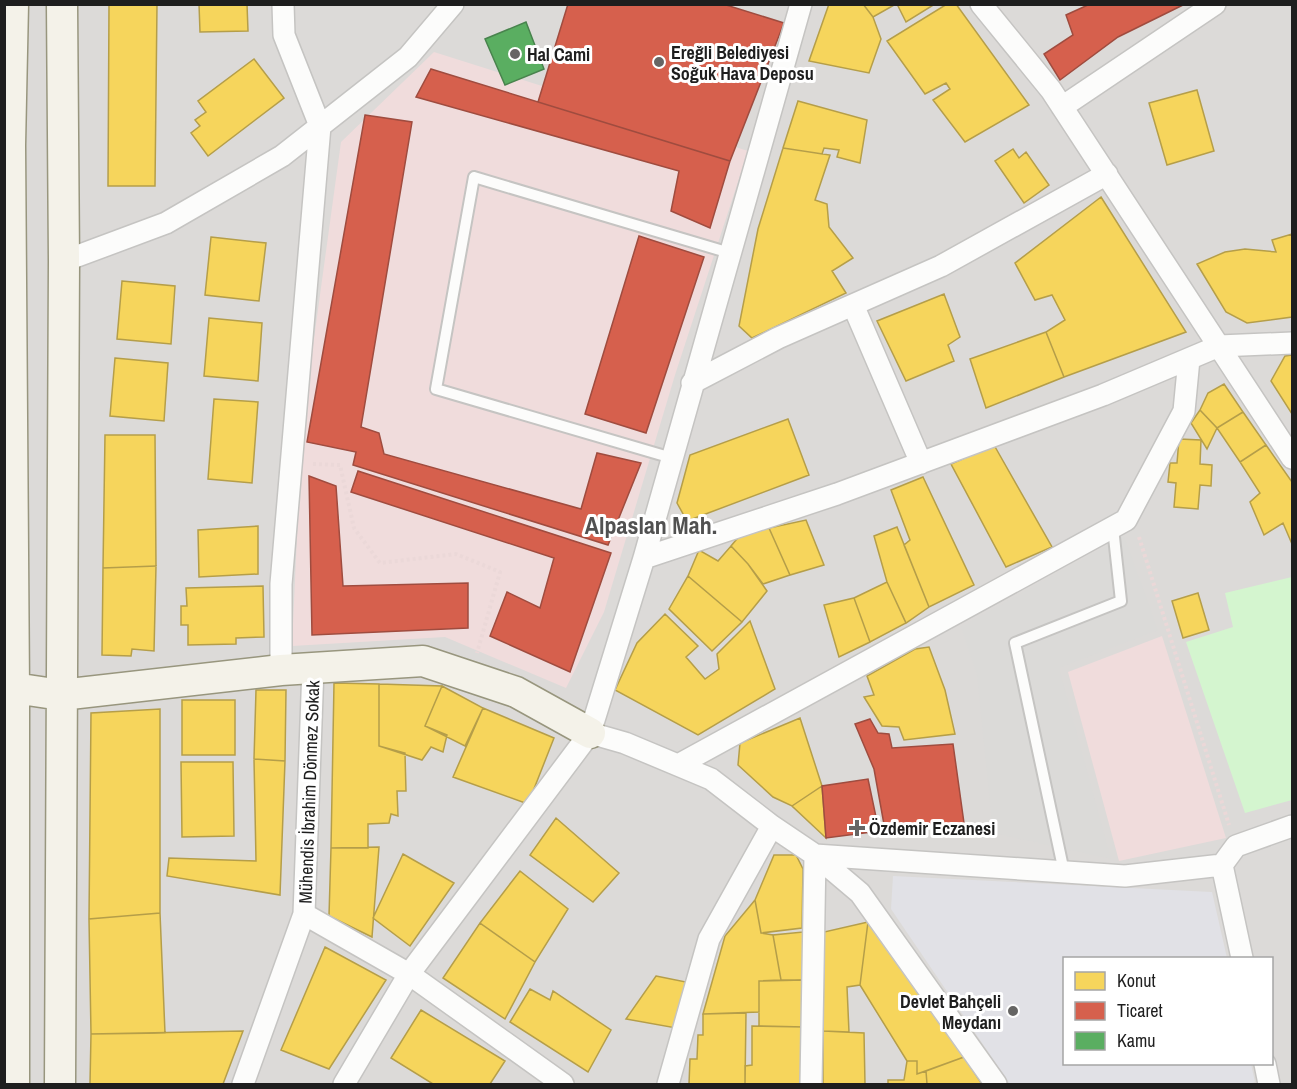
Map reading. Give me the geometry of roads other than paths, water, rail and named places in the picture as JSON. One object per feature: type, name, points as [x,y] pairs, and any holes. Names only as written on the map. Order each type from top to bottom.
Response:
[{"type":"main road","points":[[60,1084],[64,261],[62,4]]},
{"type":"main road","points":[[10,10],[7,146],[10,688],[9,1052],[14,1084]]},
{"type":"main road","points":[[10,688],[61,695],[282,670],[423,661],[516,692],[590,733]]},
{"type":"street","points":[[282,670],[280,584],[320,126],[284,35],[283,4]]},
{"type":"street","points":[[64,261],[165,222],[282,156],[408,57],[453,4]]},
{"type":"street","points":[[344,1084],[409,974],[590,733],[644,558],[801,4]]},
{"type":"street","points":[[981,4],[1051,90],[1293,458]]},
{"type":"street","points":[[1062,107],[1215,4]]},
{"type":"street","points":[[692,383],[778,338],[941,266],[1107,174]]},
{"type":"street","points":[[853,305],[921,463]]},
{"type":"street","points":[[644,558],[837,494],[1103,395],[1219,346],[1293,343]]},
{"type":"street","points":[[680,764],[1126,520],[1184,411],[1189,359]]},
{"type":"street","name":"Mühendis İbrahim Dönmez Sokak","points":[[243,1084],[304,914],[313,668]]},
{"type":"street","points":[[590,733],[625,743],[680,764],[711,779],[772,826],[815,855],[860,893],[996,1084]]},
{"type":"street","points":[[668,1084],[709,939],[772,826]]},
{"type":"street","points":[[815,855],[1125,876],[1222,865],[1236,846],[1293,826]]},
{"type":"street","points":[[811,1084],[815,855]]},
{"type":"street","points":[[1222,865],[1242,957]]},
{"type":"street","points":[[304,914],[409,974],[563,1084]]},
{"type":"street","points":[[1265,1065],[1269,1084]]},
{"type":"lane","points":[[672,458],[436,389],[474,177],[730,252]]},
{"type":"lane","points":[[1064,872],[1015,643],[1121,601],[1113,528]]},
{"type":"place","name":"Hal Cami","points":[[515,54]]},
{"type":"place","name":"Ereğli Belediyesi Soğuk Hava Deposu","points":[[659,62]]},
{"type":"place","name":"Özdemir Eczanesi","points":[[857,828]]},
{"type":"place","name":"Devlet Bahçeli Meydanı","points":[[1013,1011]]},
{"type":"district","name":"Alpaslan Mah.","points":[[651,525]]}]
